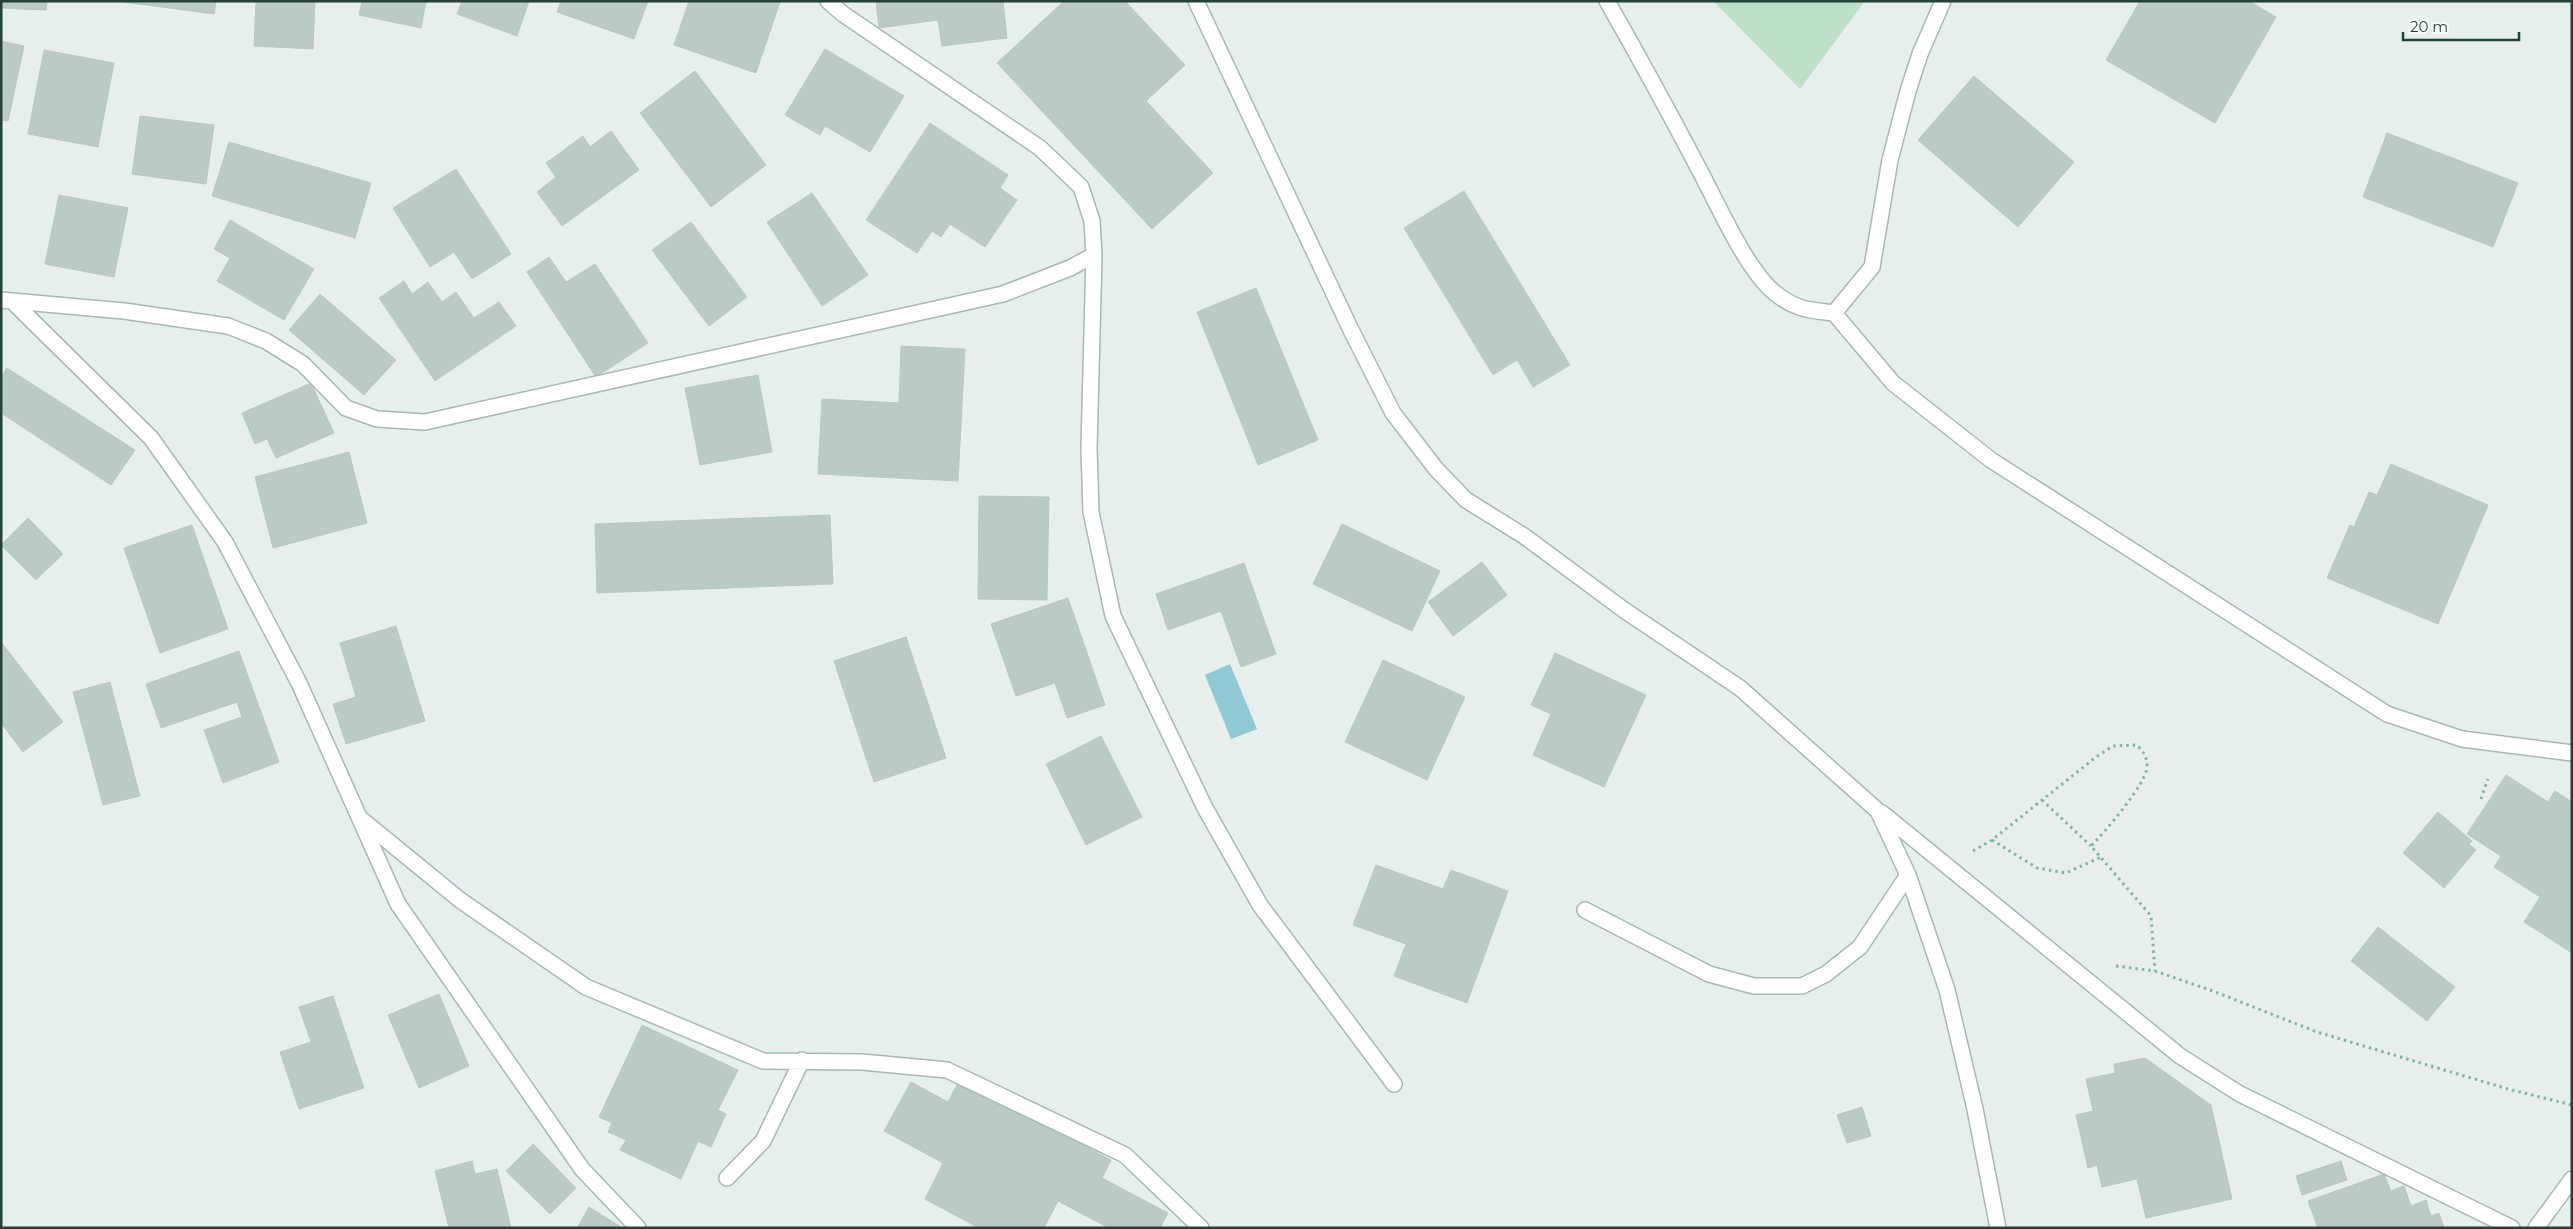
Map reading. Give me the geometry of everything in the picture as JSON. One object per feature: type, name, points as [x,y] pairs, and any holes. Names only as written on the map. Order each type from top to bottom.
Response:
[{"type":"street","points":[[828,1],[843,14],[1040,148],[1081,187],[1092,221],[1094,255],[1089,449],[1091,512],[1113,616],[1205,808],[1260,905],[1394,1084]]},
{"type":"street","points":[[1196,1],[1350,328],[1393,413],[1436,469],[1466,500],[1524,536],[1624,610],[1740,688],[1878,811],[2180,1056],[2240,1094],[2512,1228]]},
{"type":"street","points":[[1607,1],[1754,268],[1774,292],[1797,308],[1834,313],[1893,383],[1991,460],[2387,714],[2462,739],[2572,753]]},
{"type":"street","points":[[1834,313],[1872,267],[1890,160],[1908,90],[1920,54],[1943,1]]},
{"type":"street","points":[[7,301],[124,311],[228,326],[266,341],[303,364],[346,408],[377,419],[424,422],[1004,294],[1070,268],[1094,255]]},
{"type":"street","points":[[7,301],[151,438],[225,542],[299,683],[398,904],[582,1169],[638,1228]]},
{"type":"street","points":[[1878,811],[1908,875],[1947,990],[1975,1109],[1998,1228]]},
{"type":"street","points":[[358,816],[460,900],[586,987],[763,1061],[862,1062],[947,1070],[1125,1155],[1201,1228]]},
{"type":"street","points":[[1585,910],[1709,974],[1754,986],[1802,986],[1826,974],[1860,947],[1908,875]]},
{"type":"street","points":[[727,1178],[763,1141],[802,1060]]},
{"type":"street","points":[[2536,1228],[2572,1179]]},
{"type":"path","points":[[1946,867],[1992,840],[2096,756],[2114,746],[2137,745],[2145,754],[2148,768],[2139,787],[2091,846]]},
{"type":"path","points":[[2481,799],[2488,779]]},
{"type":"path","points":[[2042,800],[2091,846],[2151,916],[2155,971]]},
{"type":"path","points":[[1992,840],[2037,868],[2066,873],[2101,857]]},
{"type":"path","points":[[2107,965],[2155,971],[2213,990],[2317,1032],[2508,1089],[2572,1104]]},
{"type":"green space","points":[[1713,1],[1865,1],[1800,89]]},
{"type":"water","points":[[1230,664],[1257,729],[1231,739],[1205,675]]},
{"type":"building","points":[[1,1],[47,1],[46,10],[1,8]]},
{"type":"building","points":[[116,1],[216,1],[214,14]]},
{"type":"building","points":[[256,1],[315,1],[313,49],[254,46]]},
{"type":"building","points":[[362,1],[426,1],[421,28],[359,15]]},
{"type":"building","points":[[462,1],[529,1],[517,36],[457,14]]},
{"type":"building","points":[[561,1],[648,1],[634,39],[557,12]]},
{"type":"building","points":[[689,1],[780,2],[756,73],[674,45]]},
{"type":"building","points":[[876,1],[1003,1],[1007,38],[942,46],[938,20],[879,28]]},
{"type":"building","points":[[1064,1],[1125,1],[1185,65],[1146,101],[1213,173],[1152,229],[997,63]]},
{"type":"building","points":[[2140,1],[2249,1],[2276,17],[2215,123],[2106,60]]},
{"type":"building","points":[[1,41],[24,46],[8,121],[1,120]]},
{"type":"building","points":[[825,49],[904,96],[870,152],[825,126],[820,135],[785,115]]},
{"type":"building","points":[[44,50],[114,63],[98,147],[28,134]]},
{"type":"building","points":[[695,71],[766,165],[711,207],[640,113]]},
{"type":"building","points":[[1974,76],[2074,162],[2018,227],[1918,140]]},
{"type":"building","points":[[140,116],[214,125],[206,184],[132,174]]},
{"type":"building","points":[[930,123],[1008,175],[1000,188],[1017,200],[985,247],[950,224],[941,237],[932,231],[917,253],[866,220]]},
{"type":"building","points":[[611,131],[639,170],[562,226],[537,192],[556,177],[546,163],[583,136],[590,147]]},
{"type":"building","points":[[2387,133],[2518,183],[2493,247],[2363,197]]},
{"type":"building","points":[[229,142],[371,183],[355,238],[212,196]]},
{"type":"building","points":[[456,169],[511,254],[472,279],[454,252],[430,267],[393,208]]},
{"type":"building","points":[[1464,191],[1570,365],[1533,387],[1517,360],[1493,375],[1404,228]]},
{"type":"building","points":[[812,193],[868,275],[822,306],[767,222]]},
{"type":"building","points":[[59,195],[128,208],[114,277],[45,264]]},
{"type":"building","points":[[230,220],[314,269],[284,320],[217,281],[230,258],[214,249]]},
{"type":"building","points":[[691,222],[747,297],[709,326],[652,250]]},
{"type":"building","points":[[549,257],[566,282],[595,264],[648,343],[596,377],[527,272]]},
{"type":"building","points":[[404,281],[412,294],[428,282],[442,302],[456,292],[474,318],[499,302],[516,326],[435,381],[379,298]]},
{"type":"building","points":[[1256,288],[1318,440],[1258,465],[1197,312]]},
{"type":"building","points":[[320,294],[396,360],[364,395],[289,330]]},
{"type":"building","points":[[901,346],[965,349],[958,481],[818,474],[822,399],[899,403]]},
{"type":"building","points":[[7,368],[135,450],[111,485],[1,413],[1,377]]},
{"type":"building","points":[[758,375],[772,452],[700,465],[685,388]]},
{"type":"building","points":[[311,383],[334,433],[276,458],[267,439],[255,444],[242,413]]},
{"type":"building","points":[[349,452],[367,523],[273,548],[255,477]]},
{"type":"building","points":[[2391,464],[2488,505],[2438,624],[2327,578],[2350,525],[2354,527],[2369,492],[2377,495]]},
{"type":"building","points":[[979,496],[1049,497],[1047,600],[978,599]]},
{"type":"building","points":[[830,515],[833,584],[597,593],[595,524]]},
{"type":"building","points":[[28,518],[63,554],[36,580],[1,545]]},
{"type":"building","points":[[1342,524],[1440,571],[1412,631],[1313,584]]},
{"type":"building","points":[[192,525],[228,629],[160,653],[124,548]]},
{"type":"building","points":[[1482,562],[1507,595],[1453,636],[1428,602]]},
{"type":"building","points":[[1244,563],[1276,654],[1241,667],[1221,611],[1168,630],[1156,594]]},
{"type":"building","points":[[1068,598],[1105,705],[1067,718],[1055,683],[1016,696],[991,624]]},
{"type":"building","points":[[396,626],[425,721],[346,744],[333,704],[356,697],[340,643]]},
{"type":"building","points":[[906,637],[946,758],[874,782],[834,661]]},
{"type":"building","points":[[1,642],[63,722],[23,752],[1,723]]},
{"type":"building","points":[[239,651],[279,762],[223,783],[204,730],[242,717],[237,702],[161,728],[146,684]]},
{"type":"building","points":[[1555,653],[1646,695],[1604,787],[1533,755],[1551,714],[1531,705]]},
{"type":"building","points":[[1383,660],[1465,697],[1427,780],[1345,742]]},
{"type":"building","points":[[110,682],[140,796],[103,805],[73,692]]},
{"type":"building","points":[[1101,736],[1142,817],[1086,845],[1046,764]]},
{"type":"building","points":[[2506,775],[2548,802],[2555,791],[2572,802],[2572,953],[2524,922],[2540,897],[2494,867],[2501,856],[2467,834]]},
{"type":"building","points":[[2438,812],[2472,841],[2469,844],[2476,850],[2444,888],[2403,853]]},
{"type":"building","points":[[1376,865],[1443,889],[1451,870],[1508,891],[1467,1003],[1394,976],[1406,944],[1353,925]]},
{"type":"building","points":[[2378,927],[2455,987],[2427,1021],[2351,961]]},
{"type":"building","points":[[439,994],[469,1066],[419,1088],[388,1015]]},
{"type":"building","points":[[333,996],[364,1088],[299,1109],[280,1052],[311,1042],[299,1007]]},
{"type":"building","points":[[642,1025],[738,1070],[718,1110],[726,1114],[711,1147],[698,1141],[681,1179],[620,1150],[626,1140],[608,1132],[612,1123],[599,1117]]},
{"type":"building","points":[[2145,1058],[2211,1105],[2232,1199],[2146,1218],[2137,1179],[2102,1187],[2097,1165],[2088,1168],[2076,1115],[2093,1111],[2086,1079],[2115,1073],[2114,1064]]},
{"type":"building","points":[[960,1079],[1111,1160],[1102,1178],[1168,1213],[1160,1228],[1109,1228],[1058,1201],[1044,1228],[979,1228],[925,1199],[943,1163],[884,1131],[911,1082],[948,1102]]},
{"type":"building","points":[[1862,1107],[1871,1136],[1847,1143],[1837,1115]]},
{"type":"building","points":[[533,1144],[576,1188],[550,1214],[506,1171]]},
{"type":"building","points":[[472,1161],[475,1174],[497,1169],[511,1228],[449,1228],[435,1171]]},
{"type":"building","points":[[2341,1161],[2347,1180],[2302,1195],[2296,1176]]},
{"type":"building","points":[[2384,1174],[2391,1191],[2404,1186],[2411,1206],[2426,1200],[2431,1216],[2439,1213],[2444,1228],[2318,1228],[2308,1201]]},
{"type":"building","points":[[589,1207],[621,1227],[577,1228]]}]
